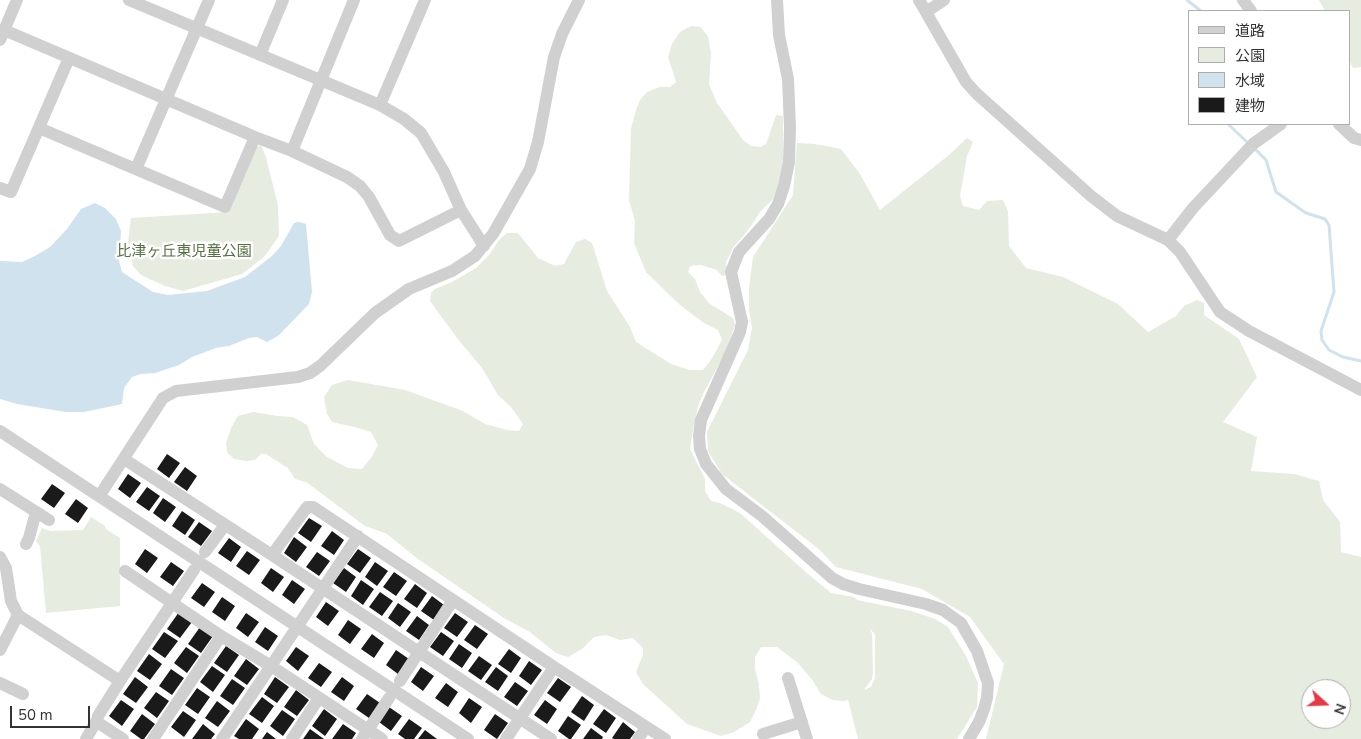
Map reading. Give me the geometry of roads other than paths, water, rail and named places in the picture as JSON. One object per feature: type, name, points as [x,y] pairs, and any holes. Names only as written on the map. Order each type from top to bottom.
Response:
[{"type":"street","points":[[17,0],[2,35],[69,58],[292,151],[347,177],[360,186],[369,197],[390,235],[399,241],[461,210]]},
{"type":"street","points":[[129,0],[380,105],[404,119],[421,133],[444,172],[461,210],[484,246]]},
{"type":"street","points":[[136,169],[209,0]]},
{"type":"street","points":[[260,55],[283,0]]},
{"type":"street","points":[[292,151],[354,0]]},
{"type":"street","points":[[380,105],[425,0]]},
{"type":"street","points":[[100,496],[163,398],[176,391],[298,377],[310,372],[320,366],[375,313],[409,289],[452,271],[475,256],[493,234],[530,169],[538,142],[554,57],[562,34],[579,0]]},
{"type":"street","points":[[777,0],[779,35],[788,79],[789,162],[778,204],[769,219],[739,252],[731,272],[742,322],[740,332],[701,420],[700,449],[706,464],[726,489],[762,516],[832,578],[859,589],[926,604],[942,610],[961,624],[977,651],[988,683],[984,709],[969,739]]},
{"type":"street","points":[[919,0],[966,82],[976,94],[1091,196],[1117,216],[1168,240],[1180,252],[1220,312],[1249,331],[1361,390]]},
{"type":"street","points":[[926,12],[944,0]]},
{"type":"street","points":[[0,188],[11,192],[69,58]]},
{"type":"street","points":[[1168,240],[1193,208],[1250,147],[1280,125]]},
{"type":"street","points":[[1340,125],[1354,138],[1361,140]]},
{"type":"street","points":[[40,128],[225,207],[255,137]]},
{"type":"street","points":[[0,431],[468,739]]},
{"type":"street","points":[[124,459],[551,739]]},
{"type":"street","points":[[0,489],[49,520]]},
{"type":"street","points":[[272,556],[307,507],[313,507],[665,739]]},
{"type":"street","points":[[26,544],[36,512]]},
{"type":"street","points":[[205,552],[224,524]]},
{"type":"street","points":[[222,739],[358,536]]},
{"type":"street","points":[[0,558],[6,565],[11,601],[18,615],[120,681]]},
{"type":"street","points":[[86,739],[120,681],[194,570]]},
{"type":"street","points":[[125,571],[221,636],[319,698],[365,734],[382,739]]},
{"type":"street","points":[[400,681],[453,600]]},
{"type":"street","points":[[0,650],[18,615]]},
{"type":"street","points":[[153,739],[221,636]]},
{"type":"street","points":[[506,739],[554,667]]},
{"type":"street","points":[[788,678],[807,739]]},
{"type":"street","points":[[0,683],[23,694]]},
{"type":"street","points":[[292,739],[319,698]]},
{"type":"street","points":[[365,734],[389,698]]},
{"type":"street","points":[[96,720],[123,739]]},
{"type":"street","points":[[763,734],[802,722]]},
{"type":"street","points":[[638,739],[646,727]]},
{"type":"water","points":[[95,203],[105,208],[116,219],[121,231],[119,261],[122,272],[153,292],[168,295],[207,291],[245,277],[272,256],[281,246],[294,223],[306,224],[312,292],[309,304],[278,336],[267,342],[257,337],[249,338],[229,346],[216,348],[192,357],[179,365],[155,373],[140,374],[132,377],[124,388],[122,404],[84,412],[66,412],[17,404],[0,399],[0,261],[22,262],[50,247],[67,229],[81,209]]},
{"type":"waterway","points":[[1187,0],[1200,10]]},
{"type":"waterway","points":[[1229,125],[1248,143]]},
{"type":"waterway","points":[[1253,147],[1266,160],[1276,192],[1306,213],[1325,219],[1329,225],[1334,292],[1321,331],[1322,340],[1329,350],[1343,357],[1361,361]]},
{"type":"park label","name":"比津ヶ丘東児童公園","points":[[184,252]]}]
